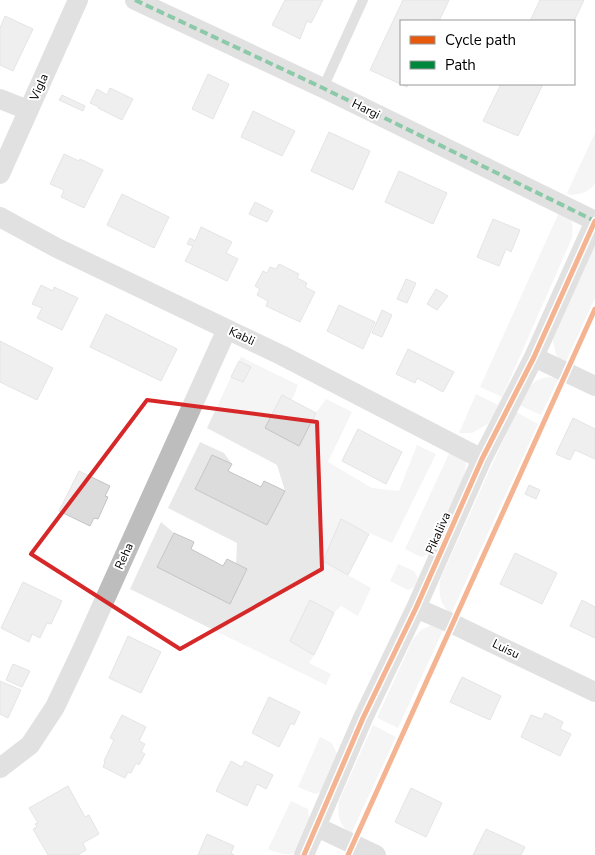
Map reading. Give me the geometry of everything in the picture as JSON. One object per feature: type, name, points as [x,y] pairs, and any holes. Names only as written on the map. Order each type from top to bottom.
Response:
[{"type":"street","name":"Vigla","points":[[0,174],[78,0]]},
{"type":"street","name":"Hargi","points":[[136,0],[323,88],[418,130],[595,221]]},
{"type":"street","points":[[0,99],[28,110]]},
{"type":"street","name":"Kabli","points":[[0,218],[57,248],[281,355],[482,459]]},
{"type":"street","name":"Pikaliiva","points":[[304,855],[482,459],[534,357],[595,221]]},
{"type":"street","name":"Reha","points":[[0,768],[30,745],[55,707],[227,329]]},
{"type":"street","points":[[534,357],[595,386]]},
{"type":"street","name":"Luisu","points":[[416,608],[595,692]]},
{"type":"street","points":[[317,827],[376,855]]},
{"type":"lane","points":[[323,88],[363,0]]},
{"type":"highlighted area","points":[[147,400],[317,422],[322,569],[180,649],[31,554]]},
{"type":"shaded area","points":[[595,133],[595,184],[584,192],[571,195],[567,193]]},
{"type":"shaded area","points":[[561,208],[571,221],[573,228],[572,238],[502,397],[480,387]]},
{"type":"shaded area","points":[[595,242],[595,298],[564,366],[556,355],[552,337]]},
{"type":"shaded area","points":[[241,357],[298,385],[292,400],[282,395],[265,428],[299,446],[316,413],[326,399],[352,412],[328,462],[372,488],[399,491],[417,445],[436,454],[392,543],[341,520],[323,561],[371,588],[358,616],[341,606],[334,613],[310,601],[290,641],[314,655],[309,663],[331,674],[326,685],[130,589],[161,522],[174,533],[157,566],[230,603],[247,570],[236,564],[237,543],[168,508],[200,442],[224,453],[232,464],[212,455],[195,489],[267,525],[285,491],[277,465],[207,428],[231,377],[250,367],[239,361]]},
{"type":"shaded area","points":[[548,377],[559,378],[541,415],[519,405],[529,386]]},
{"type":"shaded area","points":[[476,394],[498,405],[488,424],[472,433],[459,433]]},
{"type":"shaded area","points":[[516,412],[538,424],[451,614],[441,599],[440,580]]},
{"type":"shaded area","points":[[452,447],[463,456],[466,464],[464,479],[430,554],[421,557],[405,549]]},
{"type":"shaded area","points":[[398,564],[414,571],[418,578],[414,587],[408,590],[390,581]]},
{"type":"shaded area","points":[[434,624],[445,626],[398,728],[377,718],[413,639],[421,630]]},
{"type":"shaded area","points":[[373,725],[396,737],[351,834],[340,820],[338,812],[339,801]]},
{"type":"shaded area","points":[[320,737],[332,743],[338,756],[321,792],[315,794],[298,787]]},
{"type":"shaded area","points":[[291,801],[308,809],[309,818],[293,854],[277,853],[268,849]]},
{"type":"building","points":[[285,0],[323,0],[311,23],[307,21],[300,39],[272,25]]},
{"type":"building","points":[[403,0],[449,0],[439,20],[400,20],[400,84],[370,70]]},
{"type":"building","points":[[540,0],[584,0],[574,20],[530,20]]},
{"type":"building","points":[[5,16],[33,29],[13,71],[0,65],[0,28]]},
{"type":"building","points":[[208,74],[229,84],[213,119],[192,109]]},
{"type":"building","points":[[501,85],[543,85],[518,136],[483,121]]},
{"type":"building","points":[[110,88],[133,99],[122,120],[90,103],[97,89],[107,95]]},
{"type":"building","points":[[62,95],[85,106],[83,111],[59,100]]},
{"type":"building","points":[[253,111],[295,131],[282,156],[241,137]]},
{"type":"building","points":[[329,132],[370,151],[353,190],[311,171]]},
{"type":"building","points":[[64,154],[103,170],[84,208],[61,197],[64,190],[50,184]]},
{"type":"building","points":[[399,171],[447,193],[433,224],[385,202]]},
{"type":"building","points":[[122,194],[169,217],[154,248],[107,225]]},
{"type":"building","points":[[255,202],[273,211],[267,222],[249,214]]},
{"type":"building","points":[[493,219],[520,230],[511,252],[506,249],[499,266],[477,257]]},
{"type":"building","points":[[201,227],[232,242],[226,253],[238,259],[227,281],[185,261],[193,246],[187,244],[190,238],[195,241]]},
{"type":"building","points":[[279,264],[299,274],[297,278],[307,283],[305,287],[315,292],[300,322],[266,306],[268,301],[257,295],[260,289],[255,286],[263,271],[267,273],[270,267],[276,269]]},
{"type":"building","points":[[406,279],[416,283],[407,303],[397,299]]},
{"type":"building","points":[[41,285],[53,291],[54,287],[78,298],[62,330],[37,318],[42,308],[32,304]]},
{"type":"building","points":[[436,289],[448,296],[437,310],[427,304]]},
{"type":"building","points":[[339,305],[375,322],[363,349],[327,331]]},
{"type":"building","points":[[382,310],[392,315],[382,337],[372,333]]},
{"type":"building","points":[[106,314],[177,349],[161,381],[90,347]]},
{"type":"building","points":[[0,341],[53,368],[37,400],[0,382]]},
{"type":"building","points":[[408,349],[454,372],[443,392],[417,378],[415,383],[396,374]]},
{"type":"building","points":[[239,361],[251,367],[243,382],[231,377]]},
{"type":"building","points":[[282,395],[316,413],[299,446],[265,428]]},
{"type":"building","points":[[573,418],[595,429],[595,459],[575,450],[570,460],[556,454]]},
{"type":"building","points":[[358,429],[402,452],[386,484],[342,461]]},
{"type":"building","points":[[212,455],[232,464],[228,471],[261,487],[264,481],[285,491],[267,525],[195,489]]},
{"type":"building","points":[[79,471],[110,486],[105,496],[108,497],[98,519],[94,518],[90,526],[59,511]]},
{"type":"building","points":[[529,485],[540,490],[536,499],[525,494]]},
{"type":"building","points":[[341,519],[369,534],[348,575],[323,561]]},
{"type":"building","points":[[174,533],[194,542],[191,549],[223,566],[227,559],[247,569],[230,604],[157,567]]},
{"type":"building","points":[[515,553],[557,573],[542,604],[500,584]]},
{"type":"building","points":[[23,582],[62,601],[51,624],[47,623],[40,638],[32,634],[29,642],[1,628]]},
{"type":"building","points":[[310,600],[334,613],[314,655],[290,641]]},
{"type":"building","points":[[582,600],[595,607],[595,638],[570,626]]},
{"type":"building","points":[[128,636],[161,652],[141,693],[109,678]]},
{"type":"building","points":[[13,664],[30,671],[22,687],[6,680]]},
{"type":"building","points":[[462,677],[501,696],[490,720],[450,702]]},
{"type":"building","points":[[0,681],[21,690],[8,718],[0,714]]},
{"type":"building","points":[[269,697],[300,712],[294,725],[291,723],[279,747],[252,733]]},
{"type":"building","points":[[545,713],[563,722],[560,729],[571,734],[560,756],[521,737],[531,715],[542,719]]},
{"type":"building","points":[[122,715],[146,727],[139,741],[145,744],[141,752],[145,754],[139,765],[136,763],[131,773],[128,772],[125,778],[103,767],[114,740],[110,738]]},
{"type":"building","points":[[231,761],[242,767],[245,761],[273,775],[266,789],[257,784],[247,806],[216,791]]},
{"type":"building","points":[[68,786],[85,817],[89,815],[99,834],[83,843],[86,850],[78,855],[48,855],[33,829],[37,827],[35,824],[38,823],[29,808]]},
{"type":"building","points":[[411,788],[442,803],[426,837],[395,822]]},
{"type":"building","points":[[486,829],[525,847],[521,855],[473,855]]},
{"type":"building","points":[[207,834],[234,846],[231,853],[234,855],[198,855]]},
{"type":"marked path","points":[[135,0],[323,88],[595,221]]},
{"type":"cycle path","points":[[304,855],[363,718],[416,608],[482,459],[534,357],[595,221]]},
{"type":"cycle path","points":[[348,855],[595,309]]}]
